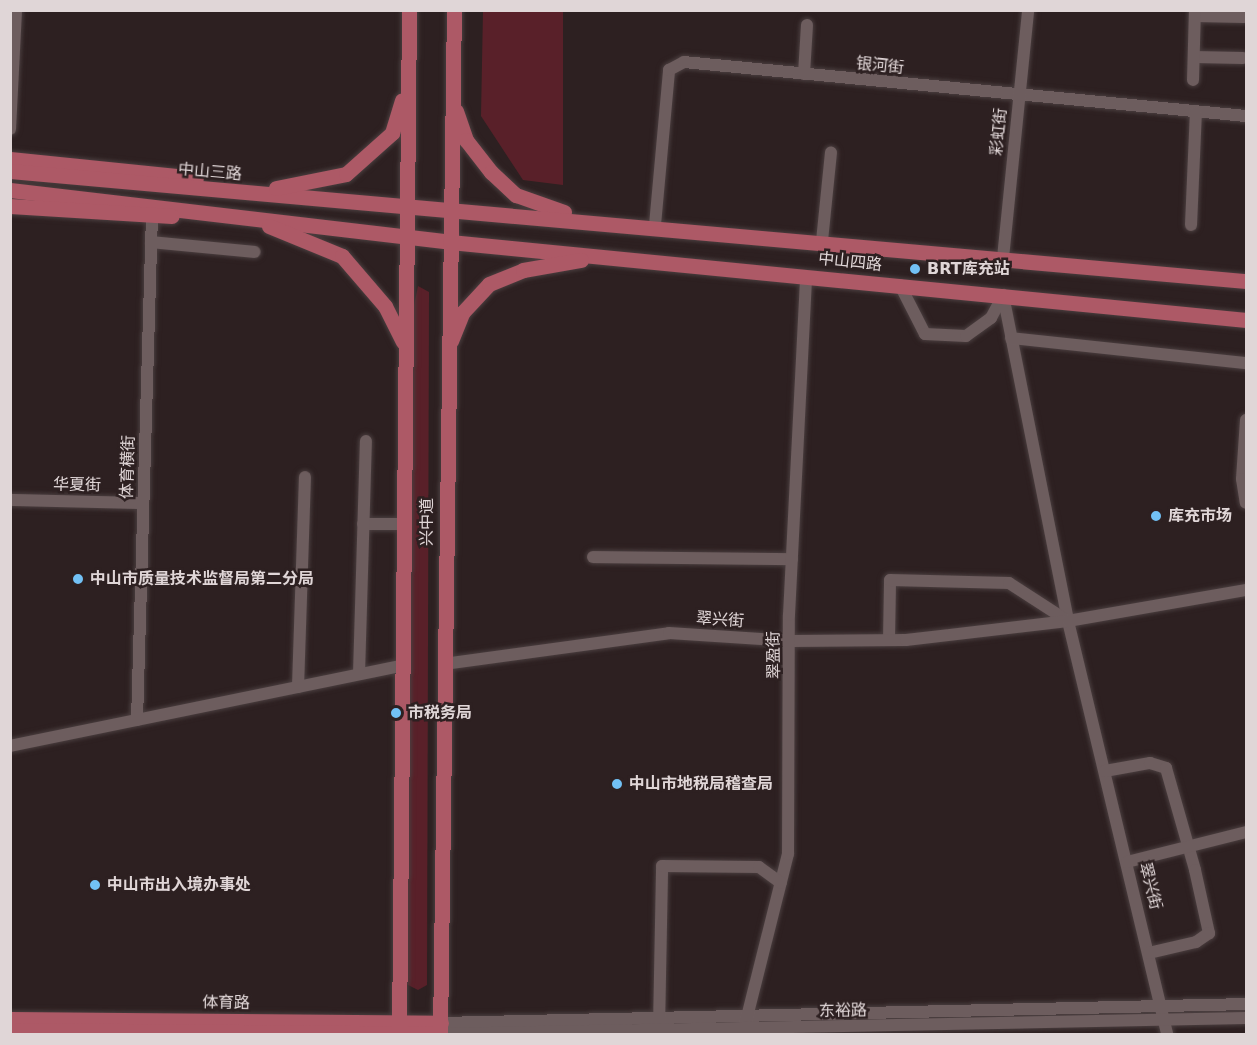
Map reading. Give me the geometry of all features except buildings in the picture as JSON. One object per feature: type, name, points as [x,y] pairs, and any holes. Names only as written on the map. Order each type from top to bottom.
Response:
[{"type":"main road","name":"兴中道","points":[[399,1030],[400,666],[409,10]]},
{"type":"main road","name":"兴中道","points":[[441,1031],[446,352],[454,10]]},
{"type":"main road","points":[[256,192],[346,174],[392,134],[407,83]]},
{"type":"main road","points":[[452,98],[466,140],[491,172],[516,195],[584,219]]},
{"type":"main road","name":"中山三路","points":[[10,159],[206,179],[256,192]]},
{"type":"main road","name":"中山三路","points":[[10,171],[450,207]]},
{"type":"main road","points":[[10,190],[450,242]]},
{"type":"main road","points":[[10,206],[152,216],[257,219],[342,256],[385,306],[405,345]]},
{"type":"main road","name":"中山四路","points":[[450,207],[1246,281]]},
{"type":"main road","name":"中山四路","points":[[450,242],[1246,320]]},
{"type":"main road","points":[[446,352],[463,312],[489,284],[524,270],[599,256]]},
{"type":"main road","name":"体育路","points":[[10,1019],[53,1028]]},
{"type":"main road","name":"体育路","points":[[10,1030],[53,1028],[441,1031]]},
{"type":"street","points":[[10,129],[16,10]]},
{"type":"street","name":"彩虹街","points":[[1003,258],[1028,10]]},
{"type":"street","points":[[1193,80],[1195,13],[1244,17]]},
{"type":"street","points":[[804,74],[807,25]]},
{"type":"street","points":[[1194,57],[1243,58]]},
{"type":"street","name":"银河街","points":[[655,225],[669,70],[673,65],[804,74],[1246,116]]},
{"type":"street","points":[[1191,225],[1196,112]]},
{"type":"street","points":[[822,241],[831,152]]},
{"type":"street","name":"体育横街","points":[[137,720],[152,216]]},
{"type":"street","points":[[151,242],[255,252]]},
{"type":"street","name":"翠盈街","points":[[744,1027],[788,854],[792,559],[806,276]]},
{"type":"street","points":[[900,285],[925,334],[966,336],[991,318],[1003,295]]},
{"type":"street","points":[[1003,295],[1068,621]]},
{"type":"street","points":[[1011,338],[1246,363]]},
{"type":"street","points":[[1246,420],[1242,479],[1246,503]]},
{"type":"street","points":[[359,674],[366,441]]},
{"type":"street","points":[[298,687],[305,477]]},
{"type":"street","name":"华夏街","points":[[10,500],[143,503]]},
{"type":"street","points":[[363,524],[402,524]]},
{"type":"street","points":[[592,557],[792,559]]},
{"type":"street","points":[[889,640],[890,580],[1009,583],[1068,621]]},
{"type":"street","name":"翠兴街","points":[[444,664],[669,633],[792,641],[889,640],[1068,621],[1246,590]]},
{"type":"street","name":"翠兴街","points":[[1068,621],[1167,1035]]},
{"type":"street","points":[[10,746],[400,666]]},
{"type":"street","points":[[1105,771],[1150,763],[1166,768],[1195,870],[1209,933],[1196,942],[1149,953]]},
{"type":"street","points":[[1127,862],[1246,832]]},
{"type":"street","points":[[659,1027],[662,866],[759,867],[781,883]]},
{"type":"street","name":"东裕路","points":[[892,1025],[1010,1011],[1246,1004]]},
{"type":"street","points":[[1009,1029],[1010,1011]]},
{"type":"street","name":"东裕路","points":[[441,1031],[892,1025],[1009,1029],[1163,1020],[1246,1018]]},
{"type":"street","name":"东裕路","points":[[441,1031],[540,1033],[659,1027]]},
{"type":"shaded area","points":[[483,11],[563,11],[563,185],[523,180],[481,116]]},
{"type":"shaded area","points":[[418,286],[429,292],[427,985],[418,990],[406,984],[413,310]]},
{"type":"place","name":"BRT库充站","points":[[915,269]]},
{"type":"place","name":"库充市场","points":[[1156,516]]},
{"type":"place","name":"中山市质量技术监督局第二分局","points":[[78,579]]},
{"type":"place","name":"市税务局","points":[[396,713]]},
{"type":"place","name":"中山市地税局稽查局","points":[[617,784]]},
{"type":"place","name":"中山市出入境办事处","points":[[95,885]]}]
